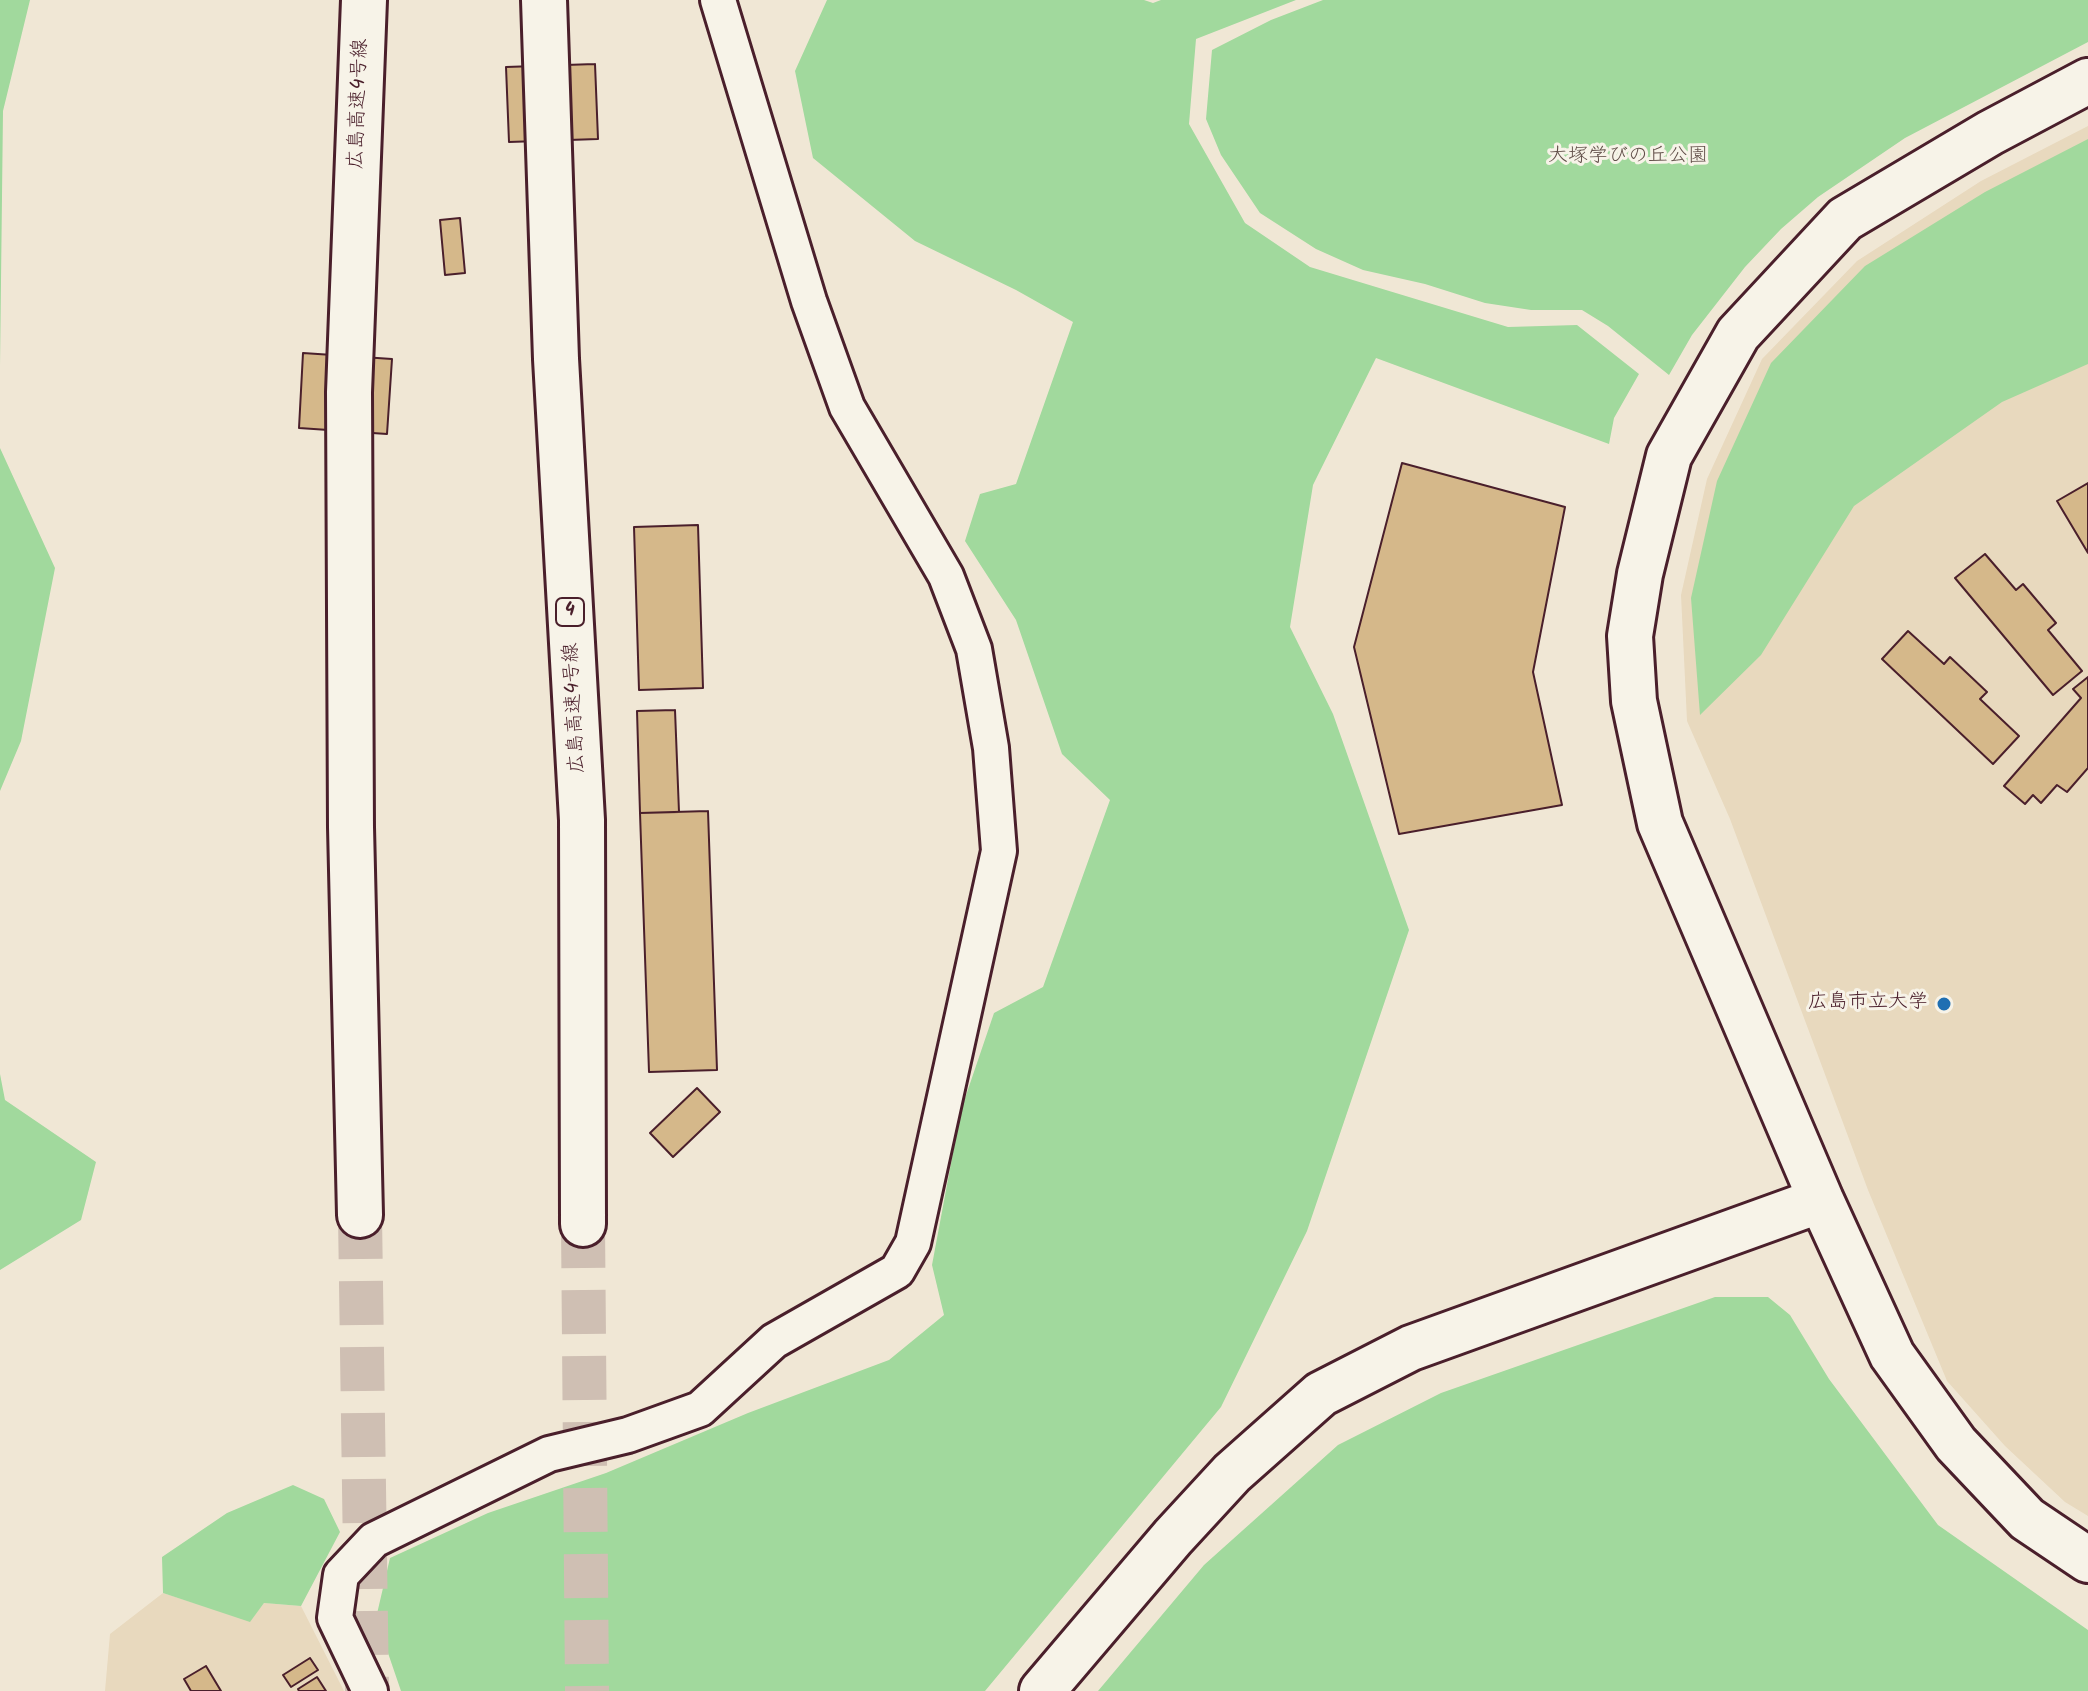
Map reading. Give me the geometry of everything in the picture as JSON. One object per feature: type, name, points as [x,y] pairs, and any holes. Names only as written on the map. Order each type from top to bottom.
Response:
[{"type":"main road","name":"広島高速4号線","points":[[360,1215],[351,827],[349,392],[364,0]]},
{"type":"main road","name":"広島高速4号線","points":[[544,0],[556,359],[582,820],[583,1224]]},
{"type":"main road","points":[[2088,81],[1990,133],[1845,219],[1738,334],[1669,456],[1640,574],[1630,636],[1634,701],[1660,823],[1821,1200],[1892,1355],[1956,1444],[2027,1519],[2088,1560]]},
{"type":"main road","points":[[1042,1691],[1222,1484],[1321,1394],[1411,1348],[1821,1200]]},
{"type":"street","points":[[370,1691],[335,1618],[341,1575],[374,1540],[549,1454],[628,1435],[700,1409],[774,1341],[897,1271],[913,1243],[999,851],[991,748],[974,649],[946,576],[847,407],[809,301],[718,0]]},
{"type":"shaded area","name":"広島市立大学","points":[[2088,126],[2088,1516],[2065,1502],[2005,1446],[1947,1381],[1868,1190],[1730,819],[1687,721],[1681,595],[1707,479],[1762,359],[1857,261],[1981,181]]},
{"type":"shaded area","points":[[163,1593],[250,1621],[264,1603],[301,1606],[344,1691],[105,1691],[110,1634]]},
{"type":"green space","points":[[0,0],[30,0],[3,111],[0,366]]},
{"type":"green space","points":[[827,0],[1144,0],[1153,3],[1161,0],[1296,0],[1196,39],[1189,124],[1245,223],[1310,267],[1508,327],[1577,325],[1639,374],[1614,418],[1609,444],[1376,358],[1313,485],[1290,627],[1333,714],[1409,930],[1307,1231],[1221,1407],[985,1691],[401,1691],[376,1618],[390,1558],[488,1513],[606,1473],[748,1413],[889,1360],[944,1315],[932,1265],[961,1110],[994,1013],[1043,987],[1110,800],[1062,754],[1016,620],[965,541],[980,494],[1016,484],[1073,322],[1016,290],[915,241],[813,158],[795,71]]},
{"type":"green space","name":"大塚学びの丘公園","points":[[1323,0],[2088,0],[2088,42],[1905,138],[1818,197],[1781,229],[1745,267],[1692,335],[1669,375],[1608,326],[1582,310],[1531,310],[1485,303],[1425,284],[1363,270],[1316,249],[1260,213],[1221,155],[1206,119],[1212,50],[1271,20]]},
{"type":"green space","points":[[2088,139],[2088,364],[2002,402],[1854,506],[1761,655],[1700,715],[1691,598],[1717,481],[1771,363],[1865,266],[1985,192]]},
{"type":"green space","points":[[0,448],[55,568],[21,741],[0,791]]},
{"type":"green space","points":[[0,1074],[5,1100],[96,1162],[81,1220],[0,1270]]},
{"type":"green space","points":[[1715,1297],[1768,1297],[1790,1315],[1829,1379],[1938,1525],[2088,1630],[2088,1691],[1098,1691],[1204,1565],[1338,1445],[1441,1393]]},
{"type":"green space","points":[[293,1485],[324,1499],[340,1532],[301,1606],[264,1603],[250,1622],[163,1593],[162,1557],[227,1513]]},
{"type":"building","points":[[595,64],[598,139],[509,142],[506,67]]},
{"type":"building","points":[[460,218],[465,273],[445,275],[440,220]]},
{"type":"building","points":[[303,353],[392,359],[387,434],[299,428]]},
{"type":"building","points":[[1402,463],[1565,507],[1533,672],[1562,805],[1399,834],[1354,647]]},
{"type":"building","points":[[2088,483],[2088,553],[2057,501]]},
{"type":"building","points":[[698,525],[703,688],[639,690],[634,527]]},
{"type":"building","points":[[1985,554],[2016,590],[2023,584],[2056,623],[2048,630],[2082,671],[2053,695],[1955,578]]},
{"type":"building","points":[[1908,631],[1944,664],[1950,657],[1987,692],[1980,699],[2019,736],[1993,764],[1882,659]]},
{"type":"building","points":[[2088,677],[2088,768],[2067,792],[2057,785],[2041,803],[2033,795],[2025,804],[2004,786],[2081,698],[2073,689]]},
{"type":"building","points":[[675,710],[679,812],[640,813],[637,711]]},
{"type":"building","points":[[708,811],[717,1070],[649,1072],[640,813]]},
{"type":"building","points":[[697,1088],[720,1112],[673,1157],[650,1133]]},
{"type":"building","points":[[310,1658],[318,1670],[291,1687],[283,1675]]},
{"type":"building","points":[[206,1666],[221,1691],[191,1691],[184,1679]]},
{"type":"building","points":[[317,1677],[326,1691],[299,1691],[298,1689]]},
{"type":"tunnel","points":[[360,1215],[367,1691]]},
{"type":"tunnel","points":[[583,1224],[587,1691]]},
{"type":"place","name":"広島市立大学","points":[[1944,1004]]}]
